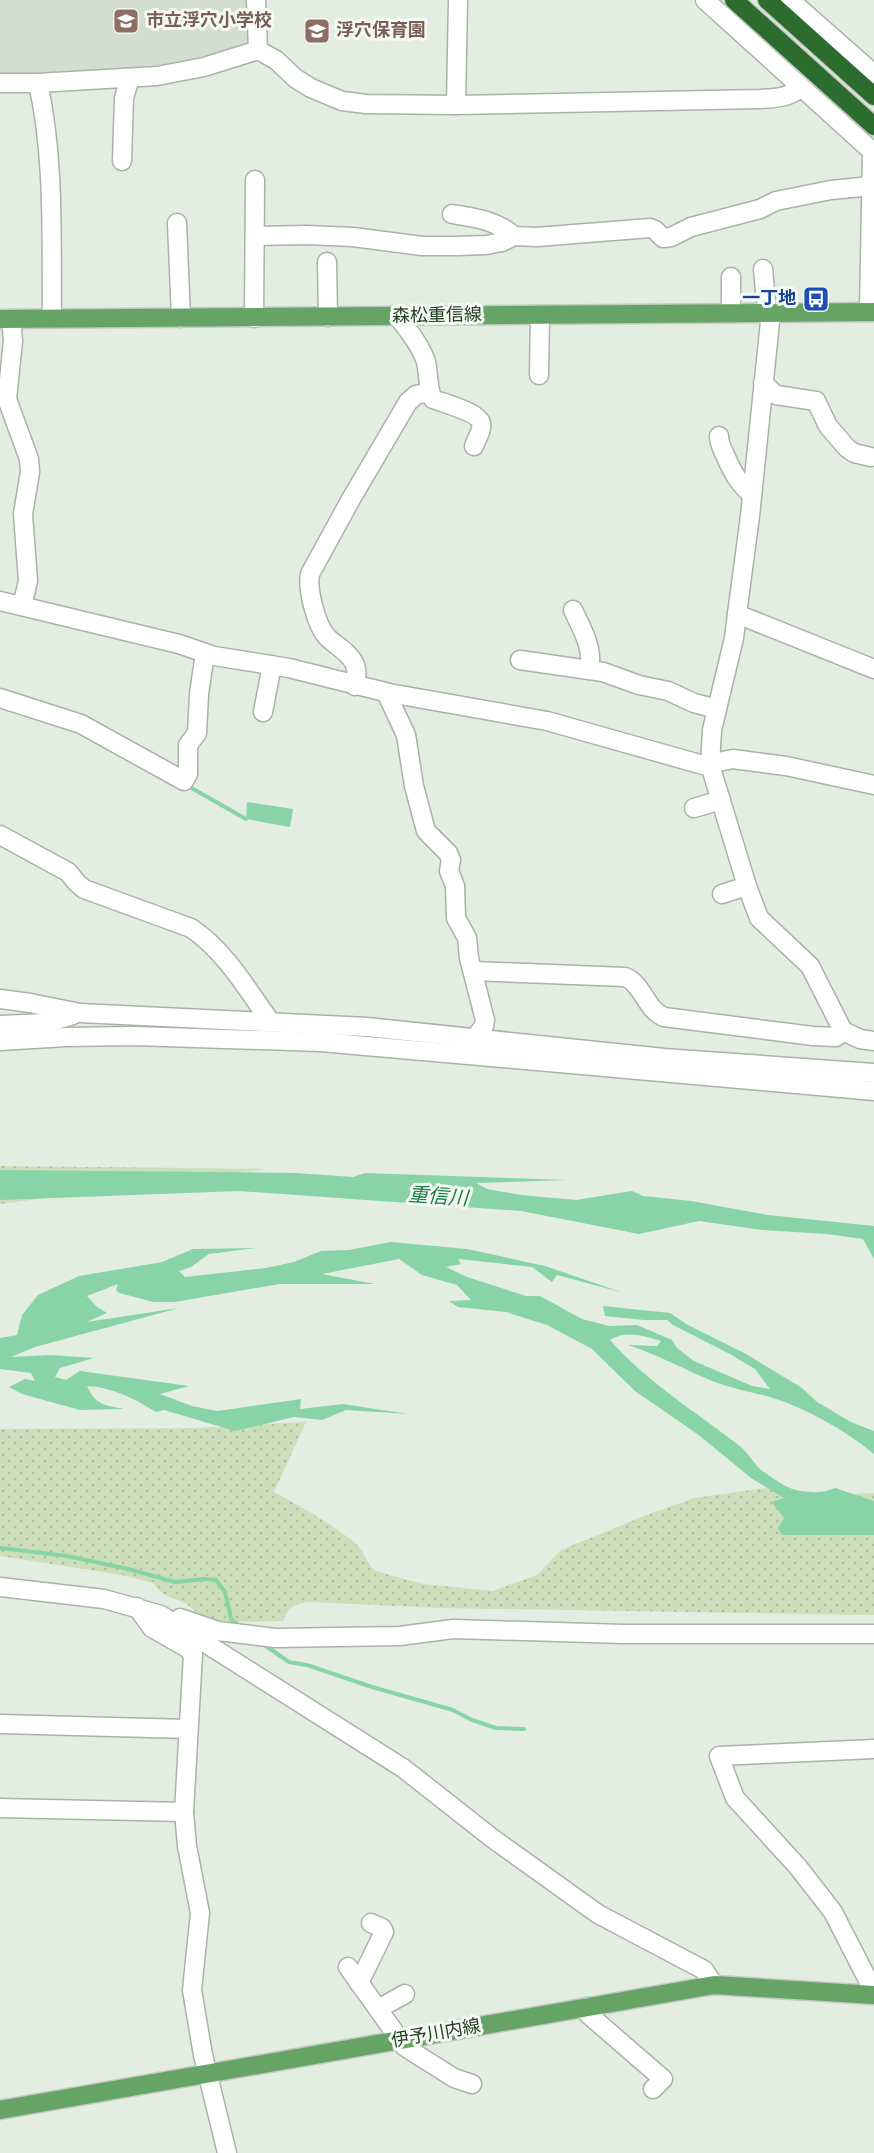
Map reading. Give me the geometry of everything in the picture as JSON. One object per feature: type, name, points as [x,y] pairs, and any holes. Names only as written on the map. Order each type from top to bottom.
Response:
[{"type":"highway","points":[[734,0],[821,81],[874,126]]},
{"type":"highway","points":[[767,0],[874,96]]},
{"type":"main road","name":"森松重信線","points":[[5,319],[872,312]]},
{"type":"main road","name":"伊予川内線","points":[[0,2110],[714,1985],[874,1993]]},
{"type":"street","points":[[256,0],[258,50]]},
{"type":"street","points":[[456,105],[458,0]]},
{"type":"street","points":[[705,0],[873,152],[872,312]]},
{"type":"street","points":[[790,0],[874,74]]},
{"type":"street","points":[[0,83],[130,78],[178,73],[258,50],[276,60],[295,78],[311,88],[342,101],[366,104],[456,105],[760,99],[784,97],[794,94],[801,87]]},
{"type":"street","points":[[122,161],[124,98],[130,78]]},
{"type":"street","points":[[38,83],[44,110],[48,155],[52,318]]},
{"type":"street","points":[[254,318],[255,180]]},
{"type":"street","points":[[255,236],[306,235],[354,229],[422,246],[486,245],[502,242],[514,236],[537,237],[650,228],[663,238],[671,237],[691,227],[760,209],[776,201],[831,190],[871,186]]},
{"type":"street","points":[[452,214],[493,223],[504,227],[514,236]]},
{"type":"street","points":[[177,223],[181,318]]},
{"type":"street","points":[[327,262],[328,317]]},
{"type":"street","points":[[763,269],[769,312],[752,495],[734,638],[711,738],[710,765],[759,918],[810,966],[843,1031],[860,1039],[874,1041]]},
{"type":"street","points":[[731,277],[731,313]]},
{"type":"street","points":[[539,375],[540,315]]},
{"type":"street","points":[[398,316],[426,362],[429,392],[433,399],[450,404],[481,421],[474,446]]},
{"type":"street","points":[[5,319],[13,341],[7,399],[29,459],[30,472],[23,514],[28,581],[22,606]]},
{"type":"street","points":[[763,383],[776,395],[816,402],[828,426],[847,448],[854,453],[871,457]]},
{"type":"street","points":[[355,686],[357,676],[354,662],[321,630],[308,582],[310,574],[408,402],[416,395],[429,392]]},
{"type":"street","points":[[718,436],[718,443],[730,470],[738,482],[752,495]]},
{"type":"street","points":[[0,600],[205,652],[272,665],[355,686],[547,721],[703,765],[733,759],[765,763],[874,785]]},
{"type":"street","points":[[573,610],[586,637],[590,654],[589,670]]},
{"type":"street","points":[[737,614],[874,669]]},
{"type":"street","points":[[0,698],[81,724],[184,781],[188,774],[188,745],[197,733],[199,694],[205,652]]},
{"type":"street","points":[[520,660],[603,672],[639,685],[668,691],[694,704],[717,709]]},
{"type":"street","points":[[263,712],[272,665]]},
{"type":"street","points":[[388,693],[406,735],[414,786],[426,831],[452,860],[449,872],[455,886],[456,918],[467,938],[469,958],[485,1020],[484,1026],[475,1038]]},
{"type":"street","points":[[694,808],[722,800]]},
{"type":"street","points":[[0,836],[68,872],[84,889],[191,928],[201,935],[239,977],[270,1021]]},
{"type":"street","points":[[722,894],[747,886]]},
{"type":"street","points":[[473,971],[625,977],[634,983],[656,1012],[663,1017],[813,1036],[836,1037],[843,1031]]},
{"type":"street","points":[[0,999],[80,1013],[367,1027],[664,1058],[874,1074]]},
{"type":"street","points":[[0,1025],[45,1023],[80,1013],[134,1035]]},
{"type":"street","points":[[0,1041],[66,1036],[134,1035],[321,1042],[874,1091]]},
{"type":"street","points":[[0,1587],[104,1599],[183,1619],[218,1631],[274,1638],[400,1636],[453,1629],[623,1634],[874,1634]]},
{"type":"street","points":[[137,1607],[152,1628],[187,1648],[193,1654],[184,1812],[187,1846],[200,1913],[192,1990],[207,2074],[227,2153]]},
{"type":"street","points":[[161,1615],[403,1768],[492,1838],[598,1914],[704,1970],[714,1985]]},
{"type":"street","points":[[0,1724],[188,1729]]},
{"type":"street","points":[[874,1749],[719,1756],[735,1798],[798,1866],[833,1912],[874,1993]]},
{"type":"street","points":[[0,1808],[184,1812]]},
{"type":"street","points":[[359,1983],[384,1932],[382,1928],[371,1923]]},
{"type":"street","points":[[348,1967],[405,2047],[454,2078],[472,2084]]},
{"type":"street","points":[[378,2009],[405,1994]]},
{"type":"street","points":[[587,2007],[588,2014],[663,2079],[654,2089]]},
{"type":"shaded area","name":"市立浮穴小学校","points":[[0,0],[252,0],[253,43],[244,49],[169,68],[0,76]]},
{"type":"shaded area","points":[[0,1166],[268,1169],[0,1204]]},
{"type":"shaded area","points":[[306,1422],[274,1492],[338,1530],[360,1548],[376,1571],[423,1584],[493,1591],[537,1575],[561,1550],[694,1498],[766,1488],[814,1495],[874,1493],[874,1615],[439,1608],[312,1602],[294,1606],[288,1611],[283,1621],[220,1622],[198,1615],[187,1604],[164,1594],[153,1583],[122,1575],[0,1556],[0,1429],[197,1428]]},
{"type":"water","points":[[247,802],[293,809],[290,827],[246,819]]},
{"type":"water","name":"重信川","points":[[0,1170],[296,1173],[353,1177],[365,1173],[568,1180],[476,1183],[487,1189],[521,1195],[576,1200],[632,1191],[643,1196],[691,1201],[768,1215],[874,1226],[874,1259],[863,1239],[762,1230],[699,1221],[639,1234],[521,1211],[239,1191],[0,1200]]},
{"type":"water","points":[[391,1242],[467,1249],[545,1266],[624,1293],[557,1275],[552,1282],[532,1267],[458,1259],[461,1264],[446,1267],[467,1277],[526,1296],[540,1296],[582,1319],[609,1326],[637,1325],[672,1340],[677,1348],[694,1361],[752,1386],[770,1389],[755,1369],[667,1320],[605,1316],[603,1306],[670,1313],[688,1325],[746,1354],[802,1388],[817,1402],[851,1422],[874,1431],[874,1454],[850,1436],[798,1407],[717,1383],[628,1345],[657,1346],[661,1341],[629,1335],[610,1340],[656,1384],[741,1447],[759,1468],[778,1482],[795,1490],[806,1492],[835,1488],[874,1501],[874,1535],[782,1535],[778,1528],[784,1518],[772,1502],[784,1498],[751,1478],[700,1436],[635,1391],[592,1349],[547,1325],[506,1312],[458,1307],[449,1301],[471,1300],[457,1285],[422,1275],[399,1259],[322,1274],[375,1284],[280,1284],[175,1302],[154,1302],[119,1293],[116,1290],[118,1284],[87,1296],[107,1313],[86,1322],[179,1308],[35,1347],[11,1357],[51,1355],[94,1358],[60,1368],[55,1377],[66,1380],[80,1371],[189,1386],[160,1394],[192,1406],[217,1411],[301,1399],[300,1409],[343,1404],[408,1414],[346,1410],[322,1420],[294,1417],[235,1431],[164,1410],[156,1412],[123,1394],[96,1387],[87,1386],[98,1401],[124,1409],[80,1410],[22,1394],[9,1387],[25,1379],[35,1381],[31,1373],[0,1369],[0,1338],[17,1335],[22,1315],[38,1295],[79,1276],[162,1262],[193,1249],[255,1248],[209,1254],[191,1267],[179,1271],[185,1277],[266,1268],[294,1262],[321,1251],[348,1250]]},
{"type":"waterway","points":[[188,786],[246,819]]},
{"type":"waterway","points":[[0,1548],[67,1556],[175,1582],[216,1580],[225,1592],[231,1619],[240,1626]]},
{"type":"waterway","points":[[263,1644],[289,1662],[307,1665],[372,1687],[453,1710],[472,1720],[496,1728],[524,1729]]},
{"type":"place","name":"市立浮穴小学校","points":[[126,21]]},
{"type":"place","name":"浮穴保育園","points":[[317,31]]},
{"type":"place","name":"一丁地","points":[[816,299]]}]
